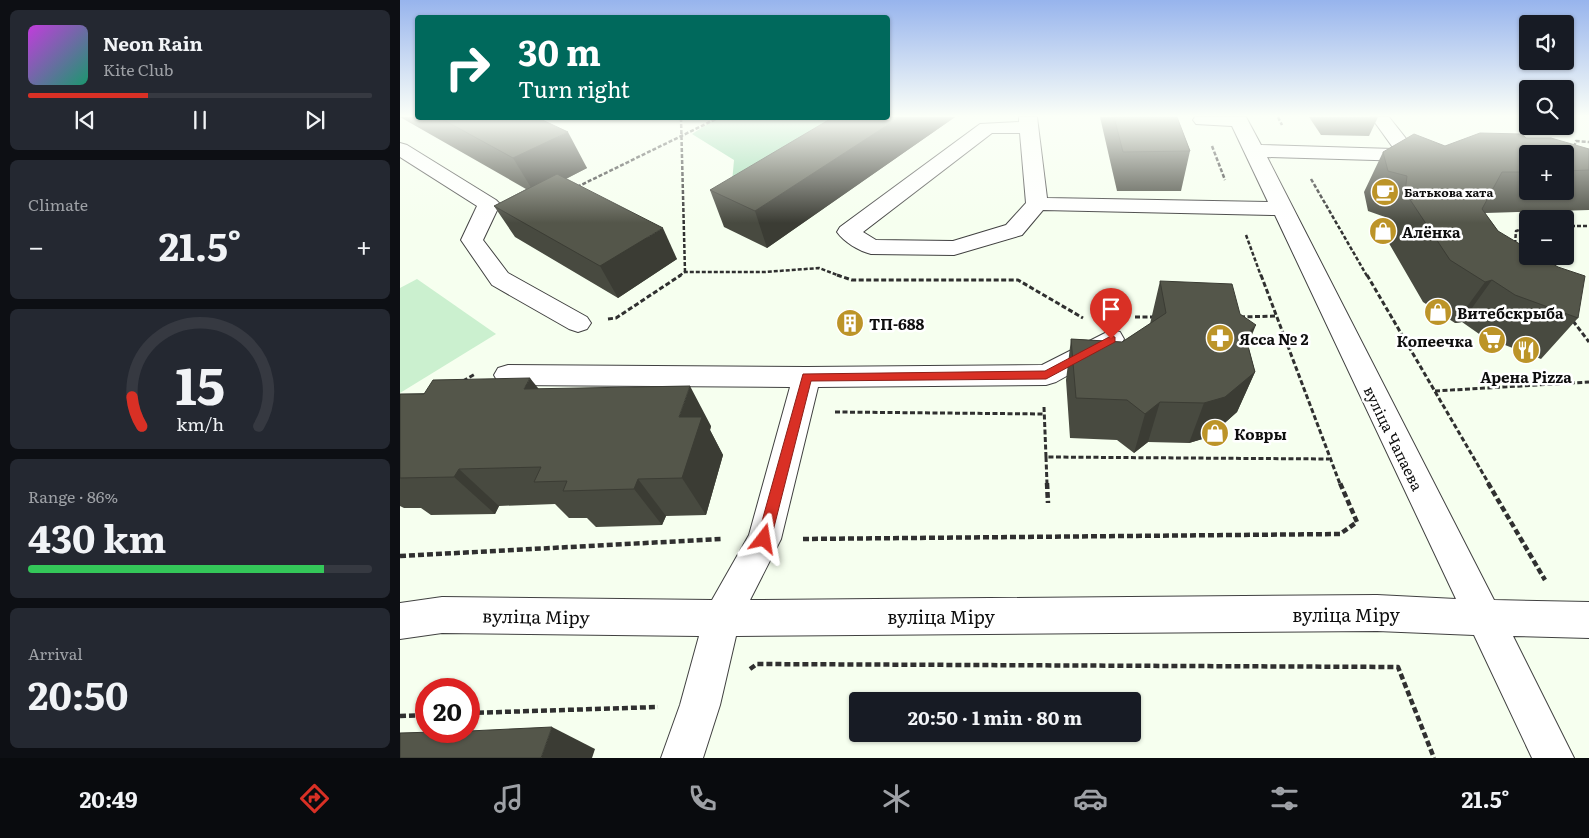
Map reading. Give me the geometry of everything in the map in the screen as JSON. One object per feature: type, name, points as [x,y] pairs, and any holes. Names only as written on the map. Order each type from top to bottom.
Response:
[{"type":"street","points":[[405,152],[489,204],[472,240],[500,279],[578,323]]},
{"type":"street","points":[[954,152],[848,232],[870,247],[954,248],[1014,230],[1037,204],[1031,152]]},
{"type":"street","name":"вуліца Чапаева","points":[[1255,152],[1553,758]]},
{"type":"street","points":[[1310,152],[1428,156]]},
{"type":"street","points":[[1037,204],[1282,209]]},
{"type":"street","points":[[508,374],[807,377],[1046,375],[1111,339]]},
{"type":"street","points":[[682,758],[700,705],[722,618],[764,539],[807,377]]},
{"type":"street","name":"вуліца Міру","points":[[400,621],[442,615],[722,618],[1377,613],[1483,618],[1579,619]]},
{"type":"path","points":[[576,188],[645,152]]},
{"type":"path","points":[[681,152],[685,272]]},
{"type":"path","points":[[400,556],[732,539],[1340,534],[1357,522],[1330,459],[1278,316],[1215,152]]},
{"type":"path","points":[[1296,152],[1435,391],[1579,619]]},
{"type":"path","points":[[1574,226],[1589,226]]},
{"type":"path","points":[[1515,247],[1516,231],[1519,230]]},
{"type":"path","points":[[578,323],[616,318],[685,272],[765,272],[820,268],[852,280],[1018,280],[1083,318],[1093,318]]},
{"type":"path","points":[[1239,317],[1278,316]]},
{"type":"path","points":[[1132,318],[1161,317]]},
{"type":"path","points":[[1077,324],[1083,318]]},
{"type":"path","points":[[1572,320],[1589,342]]},
{"type":"path","points":[[1435,391],[1589,382]]},
{"type":"path","points":[[1043,397],[1048,503]]},
{"type":"path","points":[[828,412],[1045,414]]},
{"type":"path","points":[[1046,457],[1330,459]]},
{"type":"path","points":[[480,713],[700,705],[757,664],[1398,667],[1434,758]]},
{"type":"path","points":[[400,716],[415,715]]},
{"type":"green space","points":[[722,152],[831,152],[729,217],[734,160]]},
{"type":"green space","points":[[417,279],[496,334],[400,393],[400,288]]},
{"type":"building","points":[[503,152],[525,152],[513,158]]},
{"type":"building","points":[[774,152],[845,152],[755,211],[710,190]]},
{"type":"building","points":[[1383,152],[1519,152],[1519,172],[1502,172],[1482,209],[1498,231],[1519,244],[1519,265],[1555,265],[1585,276],[1578,318],[1515,295],[1492,280],[1485,282],[1450,260],[1405,192],[1407,176],[1388,171]]},
{"type":"building","points":[[1574,152],[1589,152],[1589,170],[1574,171]]},
{"type":"building","points":[[557,174],[663,228],[600,266],[494,206]]},
{"type":"building","points":[[1160,281],[1232,284],[1240,314],[1256,325],[1245,335],[1255,372],[1225,397],[1204,403],[1160,402],[1145,414],[1127,400],[1076,398],[1071,339],[1122,342],[1166,313]]},
{"type":"building","points":[[530,378],[524,389],[690,386],[679,417],[702,417],[682,478],[638,479],[634,489],[563,491],[567,481],[534,482],[541,467],[459,469],[454,477],[400,478],[400,394],[424,394],[433,380]]},
{"type":"building","points":[[552,727],[541,758],[400,758],[400,733],[415,733],[415,743],[480,743],[480,730]]},
{"type":"place","name":"Батькова хата","points":[[1385,192]]},
{"type":"place","name":"Алёнка","points":[[1383,231]]},
{"type":"place","name":"Витебскрыба","points":[[1438,312]]},
{"type":"place","name":"ТП-688","points":[[850,323]]},
{"type":"place","name":"Ясса № 2","points":[[1220,338]]},
{"type":"place","name":"Копеечка","points":[[1492,340]]},
{"type":"place","name":"Арена Pizza","points":[[1526,350]]},
{"type":"place","name":"Ковры","points":[[1215,433]]},
{"type":"route","points":[[764,539],[807,377],[1046,375],[1111,339]]}]
